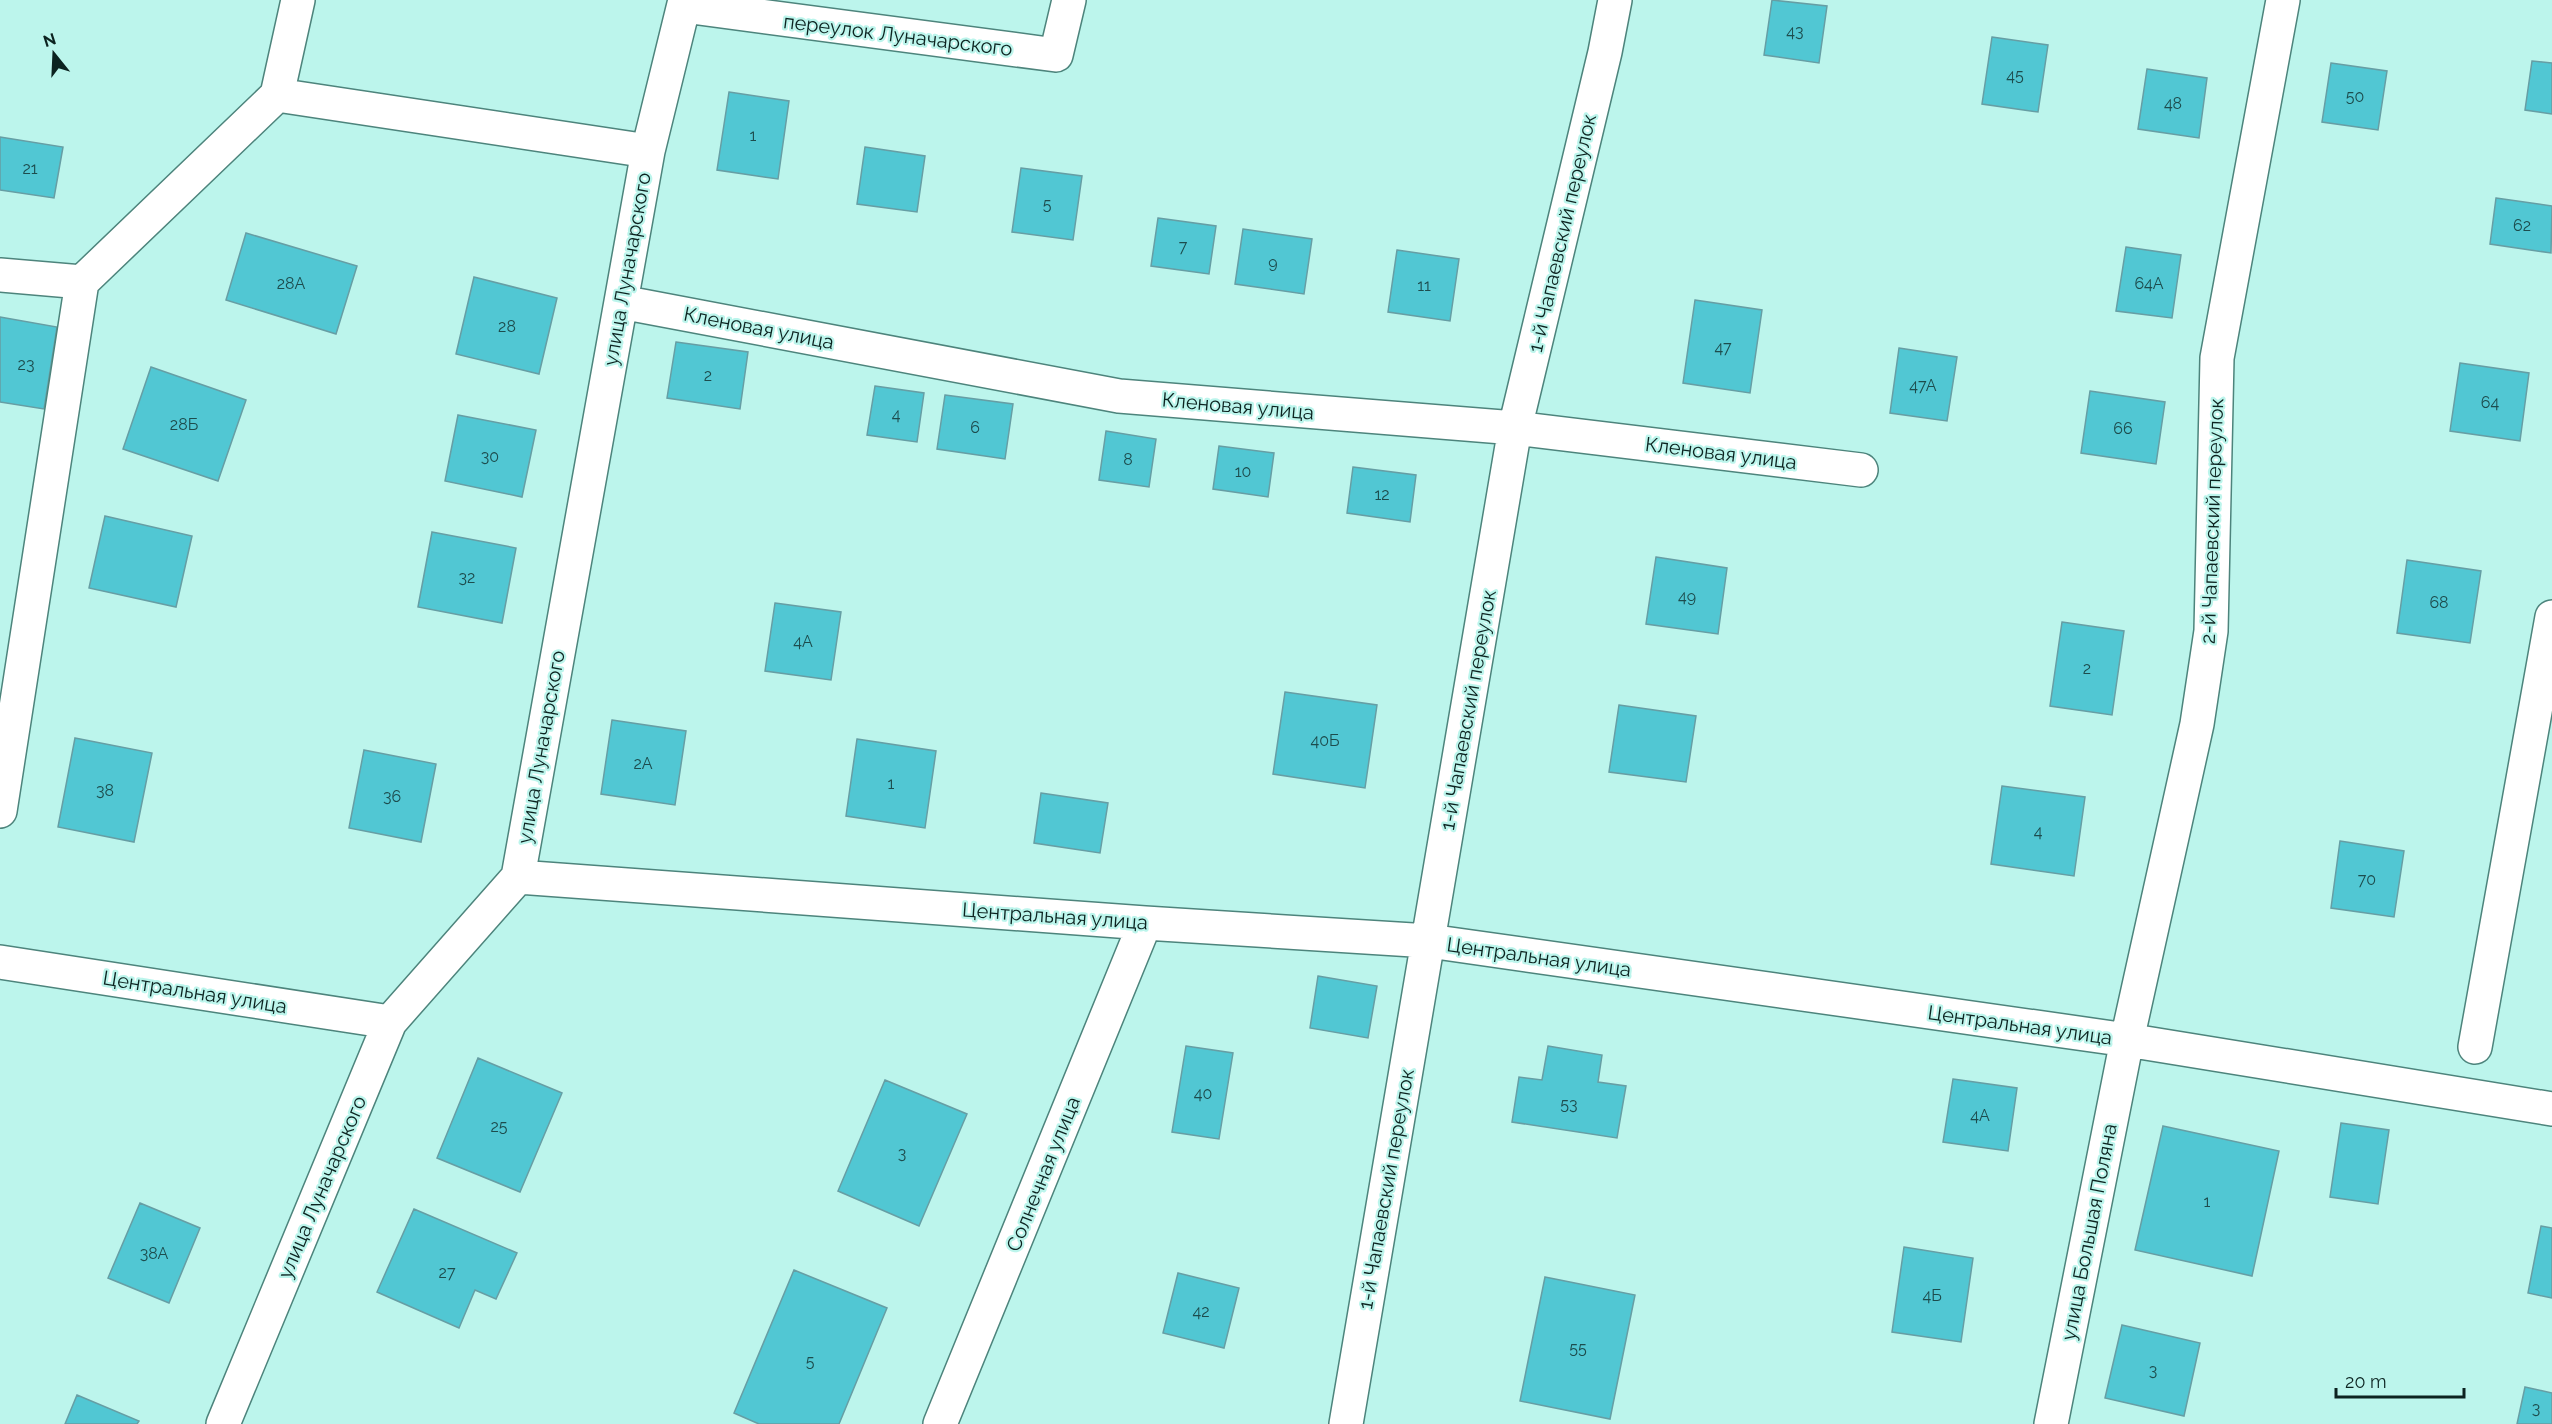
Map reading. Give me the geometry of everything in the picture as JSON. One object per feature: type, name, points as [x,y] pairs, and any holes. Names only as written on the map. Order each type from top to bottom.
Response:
[{"type":"street","points":[[0,811],[82,282],[277,95],[298,0]]},
{"type":"street","name":"переулок Луначарского","points":[[684,3],[1056,55],[1069,0]]},
{"type":"street","name":"1-й Чапаевский переулок","points":[[1346,1424],[1515,428],[1605,52],[1615,0]]},
{"type":"street","name":"2-й Чапаевский переулок","points":[[2127,1040],[2197,724],[2211,631],[2217,358],[2283,0]]},
{"type":"street","name":"улица Луначарского","points":[[223,1424],[390,1022],[518,877],[648,151],[684,3]]},
{"type":"street","points":[[277,95],[648,151]]},
{"type":"street","points":[[0,275],[82,282]]},
{"type":"street","name":"Кленовая улица","points":[[621,302],[1119,396],[1515,428],[1861,470]]},
{"type":"street","points":[[2475,1047],[2552,617]]},
{"type":"street","name":"Центральная улица","points":[[518,877],[1145,923],[1429,941],[2127,1040],[2552,1109]]},
{"type":"street","name":"Солнечная улица","points":[[940,1424],[1145,923]]},
{"type":"street","name":"Центральная улица","points":[[0,962],[390,1022]]},
{"type":"street","name":"улица Большая Поляна","points":[[2050,1424],[2127,1040]]},
{"type":"building","points":[[1772,0],[1827,6],[1819,63],[1764,55]]},
{"type":"building","points":[[1992,37],[2048,45],[2038,112],[1982,104]]},
{"type":"building","points":[[2532,61],[2552,63],[2552,114],[2525,110]]},
{"type":"building","points":[[2331,63],[2387,71],[2378,130],[2322,122]]},
{"type":"building","points":[[2147,69],[2207,78],[2199,138],[2138,129]]},
{"type":"building","points":[[729,92],[789,101],[778,179],[717,170]]},
{"type":"building","points":[[0,137],[63,147],[54,198],[0,190]]},
{"type":"building","points":[[865,147],[925,156],[917,212],[857,204]]},
{"type":"building","points":[[1021,168],[1082,176],[1073,240],[1012,232]]},
{"type":"building","points":[[2496,198],[2552,206],[2551,253],[2490,244]]},
{"type":"building","points":[[1158,218],[1216,226],[1209,274],[1151,266]]},
{"type":"building","points":[[1243,229],[1312,239],[1304,294],[1235,284]]},
{"type":"building","points":[[246,233],[357,266],[336,334],[226,300]]},
{"type":"building","points":[[2126,247],[2181,255],[2172,318],[2116,311]]},
{"type":"building","points":[[1397,250],[1459,259],[1450,321],[1388,312]]},
{"type":"building","points":[[474,277],[557,298],[539,374],[456,354]]},
{"type":"building","points":[[1695,300],[1762,310],[1750,393],[1683,383]]},
{"type":"building","points":[[0,317],[57,327],[44,409],[0,402]]},
{"type":"building","points":[[676,342],[748,352],[740,409],[667,398]]},
{"type":"building","points":[[1899,348],[1957,357],[1947,421],[1890,413]]},
{"type":"building","points":[[2460,363],[2529,373],[2520,441],[2450,431]]},
{"type":"building","points":[[151,367],[246,400],[218,481],[123,449]]},
{"type":"building","points":[[875,386],[924,393],[917,442],[867,435]]},
{"type":"building","points":[[2090,391],[2165,402],[2156,464],[2081,453]]},
{"type":"building","points":[[945,395],[1013,404],[1005,459],[937,449]]},
{"type":"building","points":[[458,415],[536,430],[522,497],[445,481]]},
{"type":"building","points":[[1106,431],[1156,439],[1149,487],[1099,480]]},
{"type":"building","points":[[1219,446],[1274,453],[1268,497],[1213,489]]},
{"type":"building","points":[[1353,467],[1416,475],[1410,522],[1347,513]]},
{"type":"building","points":[[105,516],[192,536],[176,607],[89,588]]},
{"type":"building","points":[[432,532],[516,548],[502,623],[418,607]]},
{"type":"building","points":[[1656,557],[1727,568],[1718,634],[1646,624]]},
{"type":"building","points":[[2407,560],[2481,571],[2470,643],[2397,633]]},
{"type":"building","points":[[775,603],[841,612],[831,680],[765,671]]},
{"type":"building","points":[[2062,622],[2124,631],[2112,715],[2050,706]]},
{"type":"building","points":[[1285,692],[1377,705],[1365,788],[1273,774]]},
{"type":"building","points":[[1619,705],[1696,716],[1686,782],[1609,772]]},
{"type":"building","points":[[612,720],[686,731],[675,805],[601,794]]},
{"type":"building","points":[[75,738],[152,753],[134,842],[58,827]]},
{"type":"building","points":[[857,739],[936,751],[925,828],[846,816]]},
{"type":"building","points":[[364,750],[436,764],[421,842],[349,828]]},
{"type":"building","points":[[2002,786],[2085,797],[2074,876],[1991,864]]},
{"type":"building","points":[[1041,793],[1108,803],[1100,853],[1034,843]]},
{"type":"building","points":[[2340,841],[2404,851],[2394,917],[2331,908]]},
{"type":"building","points":[[1318,976],[1377,986],[1368,1038],[1310,1028]]},
{"type":"building","points":[[1186,1046],[1233,1053],[1219,1139],[1172,1132]]},
{"type":"building","points":[[1548,1046],[1602,1055],[1598,1082],[1626,1086],[1617,1138],[1512,1122],[1519,1077],[1542,1080]]},
{"type":"building","points":[[478,1058],[562,1093],[520,1192],[437,1158]]},
{"type":"building","points":[[1953,1079],[2017,1088],[2008,1151],[1943,1142]]},
{"type":"building","points":[[885,1080],[967,1114],[919,1226],[838,1191]]},
{"type":"building","points":[[2341,1123],[2389,1130],[2378,1204],[2330,1197]]},
{"type":"building","points":[[2163,1126],[2279,1151],[2252,1276],[2135,1250]]},
{"type":"building","points":[[140,1203],[200,1228],[169,1303],[108,1278]]},
{"type":"building","points":[[414,1209],[517,1253],[496,1299],[475,1290],[459,1328],[377,1292]]},
{"type":"building","points":[[2541,1226],[2552,1228],[2552,1298],[2528,1293]]},
{"type":"building","points":[[1904,1247],[1973,1258],[1961,1342],[1892,1332]]},
{"type":"building","points":[[794,1270],[887,1308],[839,1424],[759,1424],[734,1413]]},
{"type":"building","points":[[1178,1273],[1239,1288],[1224,1348],[1163,1333]]},
{"type":"building","points":[[1545,1277],[1635,1295],[1610,1419],[1520,1401]]},
{"type":"building","points":[[2122,1325],[2200,1343],[2184,1416],[2105,1398]]},
{"type":"building","points":[[2525,1387],[2552,1393],[2552,1424],[2517,1424]]},
{"type":"building","points":[[77,1395],[139,1421],[137,1424],[65,1424]]}]
